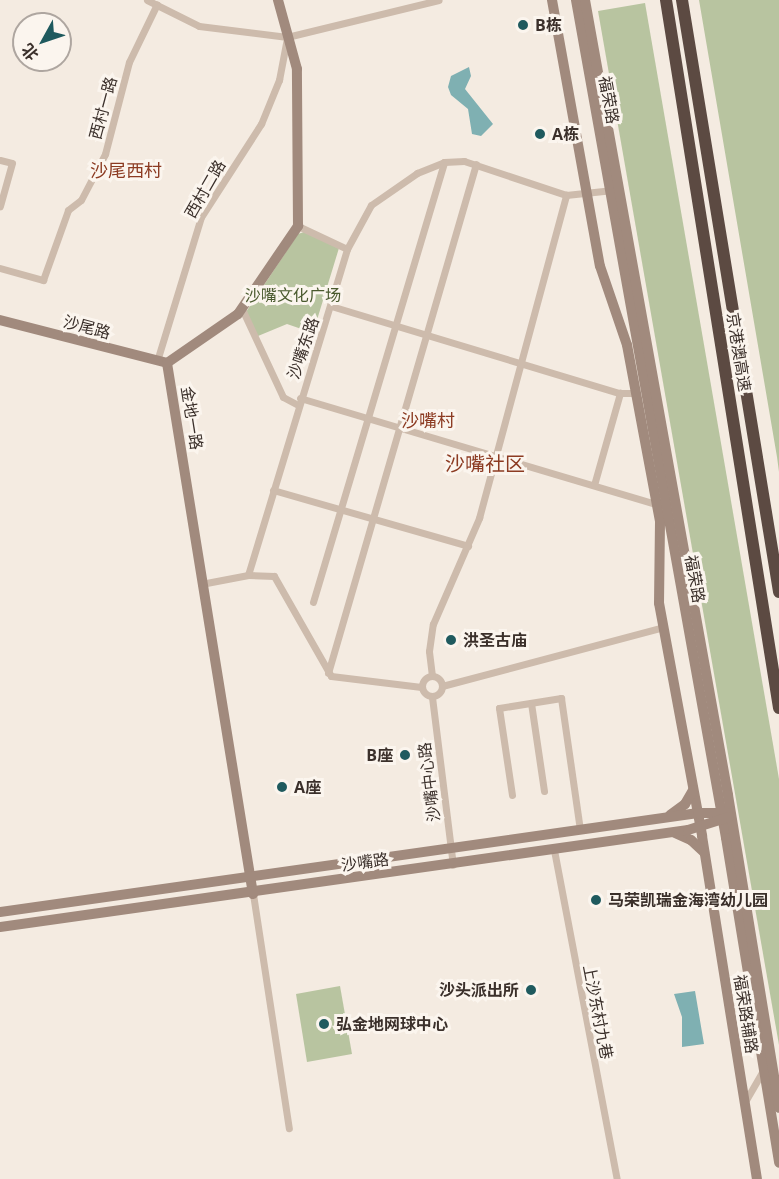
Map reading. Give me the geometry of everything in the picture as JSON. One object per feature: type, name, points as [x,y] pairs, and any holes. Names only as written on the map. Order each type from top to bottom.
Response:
[{"type":"highway","name":"京港澳高速","points":[[666,0],[779,708]]},
{"type":"highway","name":"京港澳高速","points":[[682,0],[779,592]]},
{"type":"street","points":[[147,0],[199,26],[287,36],[439,0]]},
{"type":"street","points":[[162,362],[242,309],[298,226],[297,69],[278,0]]},
{"type":"street","points":[[552,0],[601,273],[627,345],[662,506]]},
{"type":"street","name":"福荣路","points":[[576,0],[615,189],[662,506],[727,815],[727,844],[779,1163]]},
{"type":"street","name":"福荣路","points":[[585,0],[615,189],[779,1108]]},
{"type":"street","name":"西村一路","points":[[0,268],[43,280],[68,210],[81,200],[105,154],[129,62],[157,4]]},
{"type":"street","name":"西村二路","points":[[162,362],[201,217],[261,124],[279,80],[287,36]]},
{"type":"street","points":[[0,160],[12,163],[0,206]]},
{"type":"street","points":[[313,602],[444,162]]},
{"type":"street","name":"沙嘴东路","points":[[248,575],[347,249],[371,205],[417,173],[444,162],[476,164],[566,195],[615,189]]},
{"type":"street","points":[[328,673],[476,164]]},
{"type":"street","points":[[442,686],[432,676],[429,651],[433,624],[468,546],[497,454],[566,195]]},
{"type":"street","points":[[298,226],[347,249]]},
{"type":"street","points":[[331,306],[621,393],[636,393]]},
{"type":"street","points":[[242,309],[283,397],[367,417],[497,454],[662,506]]},
{"type":"street","name":"沙尾路","points":[[0,320],[162,362]]},
{"type":"street","points":[[627,345],[634,327]]},
{"type":"street","points":[[627,345],[641,363]]},
{"type":"street","name":"金地一路","points":[[162,362],[253,894]]},
{"type":"street","points":[[594,485],[621,393]]},
{"type":"street","points":[[273,490],[468,546]]},
{"type":"street","name":"福荣路辅路","points":[[662,506],[658,596],[698,813],[703,827],[705,854],[757,1179]]},
{"type":"street","points":[[201,584],[248,575],[274,576],[328,673],[336,677],[421,687]]},
{"type":"street","points":[[421,687],[426,695],[432,697],[442,686],[663,627]]},
{"type":"street","points":[[421,687],[425,678],[432,676]]},
{"type":"street","name":"沙嘴中心路","points":[[432,697],[453,865]]},
{"type":"street","points":[[512,795],[499,708],[561,698],[580,830]]},
{"type":"street","points":[[531,703],[544,791]]},
{"type":"street","points":[[664,818],[685,804],[693,786]]},
{"type":"street","name":"沙嘴路","points":[[0,912],[698,813],[727,815]]},
{"type":"street","name":"沙嘴路","points":[[0,927],[253,894],[672,833],[703,827],[727,815]]},
{"type":"street","points":[[703,827],[718,831],[727,844]]},
{"type":"street","points":[[672,833],[691,840],[705,854]]},
{"type":"street","name":"上沙东村九巷","points":[[554,850],[617,1179]]},
{"type":"street","points":[[253,894],[290,1128]]},
{"type":"street","points":[[745,1102],[764,1068]]},
{"type":"green space","points":[[699,0],[779,0],[779,472],[777,457]]},
{"type":"green space","points":[[645,3],[779,779],[779,1045],[598,11]]},
{"type":"green space","name":"沙嘴文化广场","points":[[304,232],[339,248],[313,333],[287,324],[258,336],[246,312],[298,234]]},
{"type":"green space","name":"弘金地网球中心","points":[[340,986],[352,1054],[307,1062],[296,994]]},
{"type":"water","points":[[469,67],[471,76],[465,89],[493,124],[481,136],[472,134],[468,109],[451,95],[448,87],[451,76]]},
{"type":"water","points":[[695,991],[704,1044],[682,1047],[682,1017],[674,994]]},
{"type":"place","name":"B栋","points":[[523,25]]},
{"type":"place","name":"A栋","points":[[540,134]]},
{"type":"place","name":"洪圣古庙","points":[[451,640]]},
{"type":"place","name":"B座","points":[[405,755]]},
{"type":"place","name":"A座","points":[[282,787]]},
{"type":"place","name":"马荣凯瑞金海湾幼儿园","points":[[596,900]]},
{"type":"place","name":"沙头派出所","points":[[531,990]]},
{"type":"place","name":"弘金地网球中心","points":[[324,1024]]},
{"type":"district","name":"沙尾西村","points":[[126,170]]},
{"type":"district","name":"沙嘴村","points":[[428,420]]},
{"type":"district","name":"沙嘴社区","points":[[485,463]]}]
